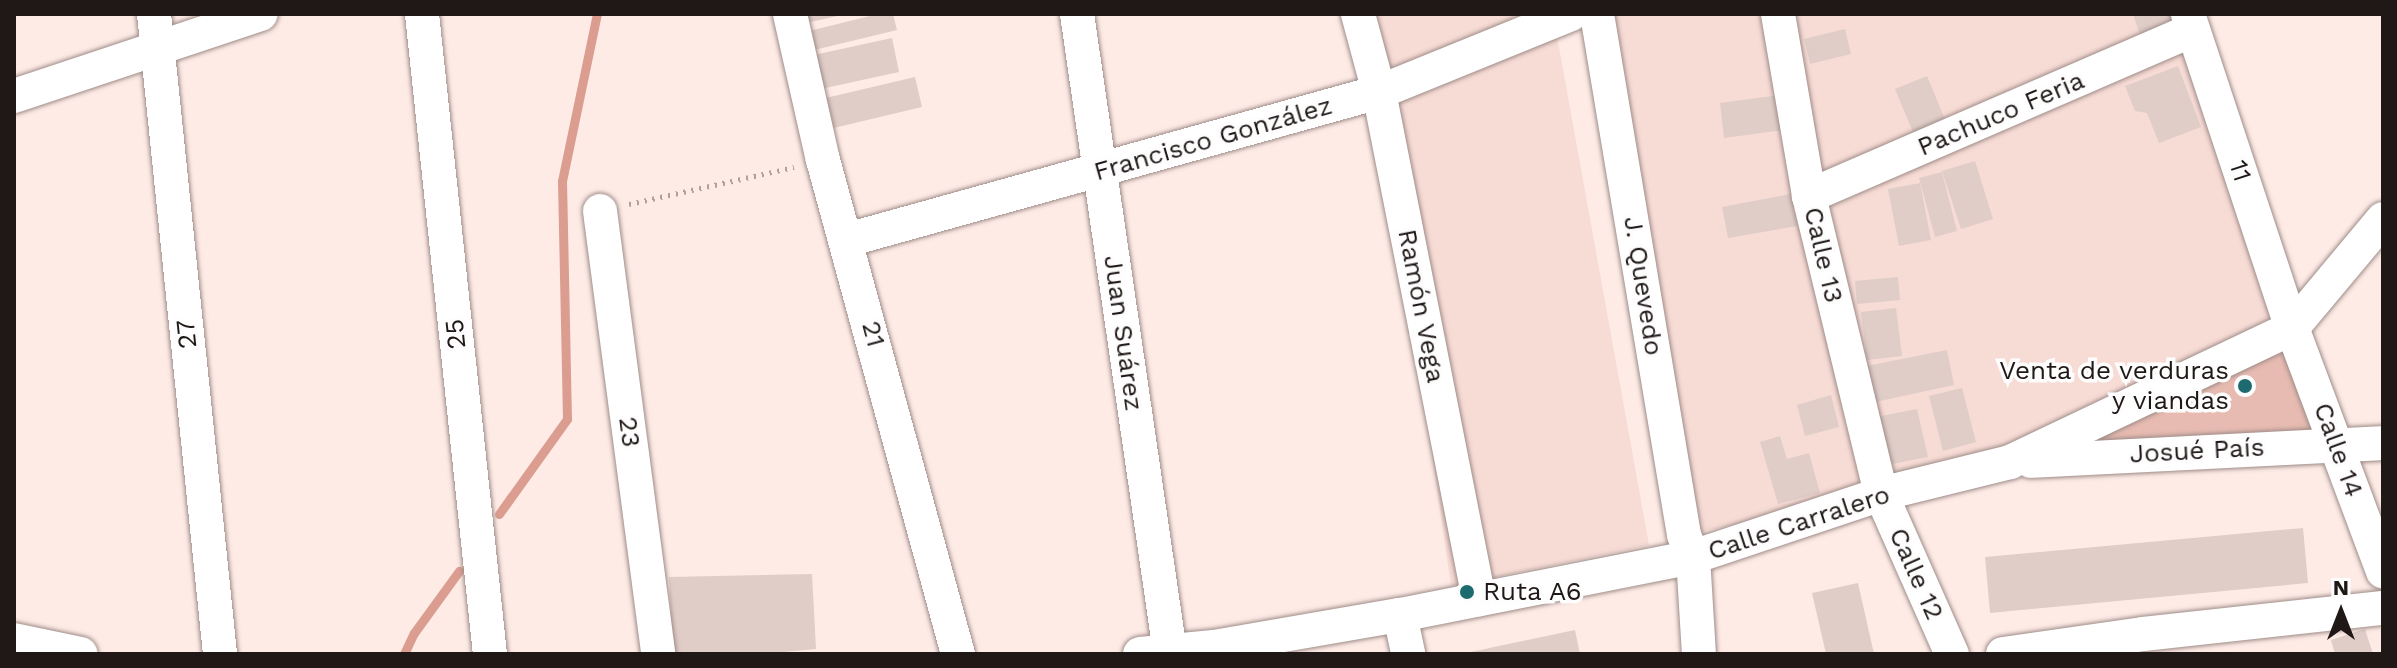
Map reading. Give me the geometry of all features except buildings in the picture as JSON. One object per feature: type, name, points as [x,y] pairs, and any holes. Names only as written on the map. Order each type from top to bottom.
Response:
[{"type":"street","name":"27","points":[[154,14],[220,654]]},
{"type":"street","points":[[14,96],[261,14]]},
{"type":"street","name":"25","points":[[422,14],[490,654]]},
{"type":"street","name":"21","points":[[790,14],[823,160],[958,654]]},
{"type":"street","name":"Juan Suárez","points":[[1077,14],[1155,653]]},
{"type":"street","name":"Ramón Vega","points":[[1358,14],[1379,92],[1479,599]]},
{"type":"street","name":"Francisco González","points":[[847,240],[1379,92],[1571,14]]},
{"type":"street","name":"J. Quevedo","points":[[1597,14],[1684,535],[1693,557],[1699,654]]},
{"type":"street","name":"Calle 13","points":[[1778,14],[1809,196],[1881,494]]},
{"type":"street","name":"Pachuco Feria","points":[[1809,196],[2190,22]]},
{"type":"street","name":"11","points":[[2190,22],[2292,328]]},
{"type":"street","name":"23","points":[[600,211],[658,654]]},
{"type":"street","name":"Calle Carralero","points":[[1155,653],[1214,651],[1693,557],[1881,494],[2010,462],[2292,328],[2383,219]]},
{"type":"street","name":"Calle 14","points":[[2292,328],[2383,572]]},
{"type":"street","name":"Josué País","points":[[2010,462],[2383,443]]},
{"type":"street","name":"Calle 12","points":[[1881,494],[1952,654]]},
{"type":"street","points":[[2003,654],[2143,634],[2383,608]]},
{"type":"street","points":[[1400,615],[1408,654]]},
{"type":"street","points":[[14,640],[81,654]]},
{"type":"path","points":[[600,211],[823,160]]},
{"type":"shaded area","points":[[1369,14],[1553,14],[1649,545],[1451,586]]},
{"type":"shaded area","points":[[1598,14],[2188,14],[2292,328],[2010,462],[1881,494],[1684,535]]},
{"type":"shaded area","points":[[2292,328],[2337,443],[2010,462]]},
{"type":"waterway","points":[[499,514],[567,419],[562,181],[597,14]]},
{"type":"waterway","points":[[404,654],[414,633],[459,571]]},
{"type":"place","name":"Venta de verduras y viandas","points":[[2245,386]]},
{"type":"place","name":"Ruta A6","points":[[1467,592]]}]
